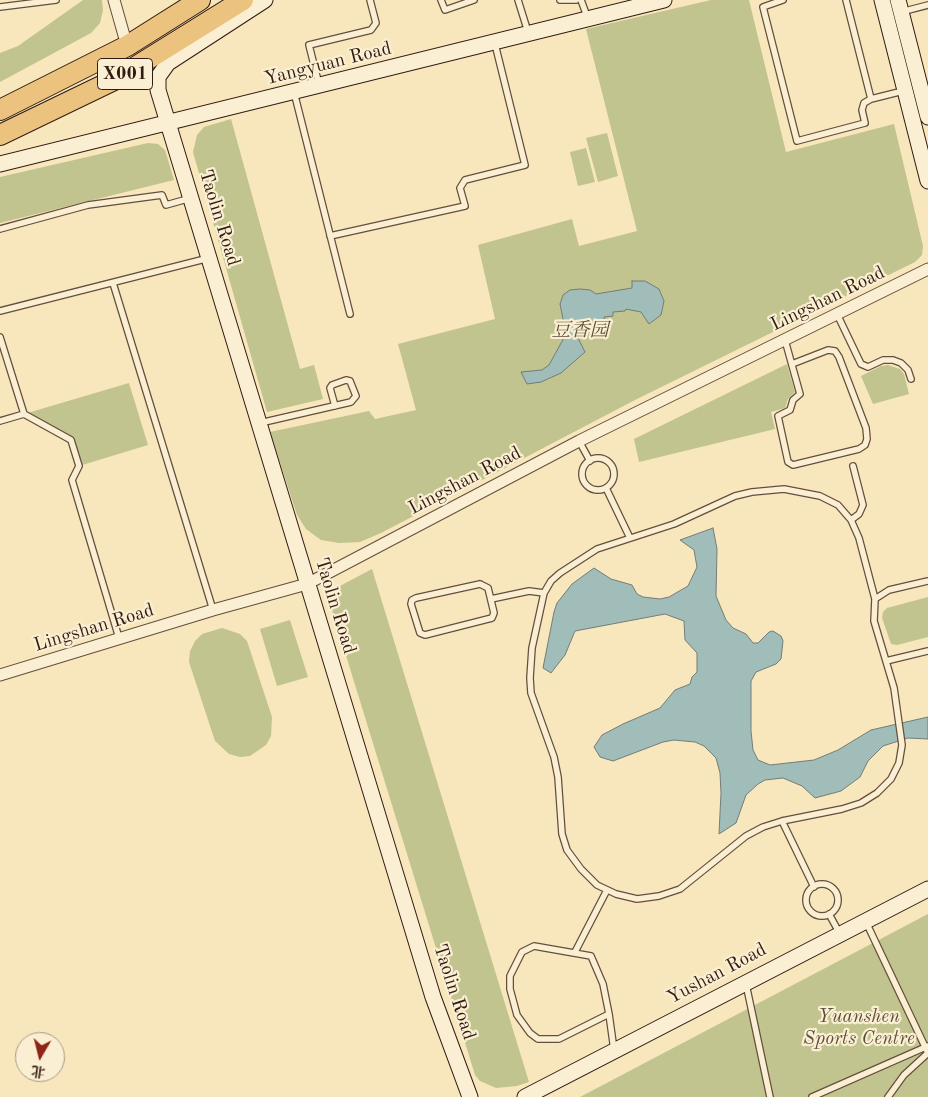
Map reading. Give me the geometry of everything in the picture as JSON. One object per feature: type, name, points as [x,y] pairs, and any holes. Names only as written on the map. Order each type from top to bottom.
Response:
[{"type":"highway","name":"X001","points":[[0,110],[127,46],[200,0]]},
{"type":"highway","name":"X001","points":[[0,135],[116,79],[242,0]]},
{"type":"street","points":[[114,0],[127,46]]},
{"type":"street","name":"X001","points":[[169,124],[157,84],[162,70],[168,63],[265,0]]},
{"type":"street","name":"Yangyuan Road","points":[[0,164],[169,124],[664,0]]},
{"type":"street","points":[[882,0],[920,134],[928,181]]},
{"type":"street","points":[[900,6],[928,117]]},
{"type":"street","name":"Taolin Road","points":[[169,124],[211,257],[307,584],[434,997],[470,1097]]},
{"type":"street","name":"Lingshan Road","points":[[0,675],[213,610],[307,584],[579,441],[928,268]]},
{"type":"street","name":"Yushan Road","points":[[525,1097],[928,889]]},
{"type":"lane","points":[[0,7],[56,0]]},
{"type":"lane","points":[[319,86],[309,45],[371,30],[376,22],[370,0]]},
{"type":"lane","points":[[441,0],[445,10],[474,0]]},
{"type":"lane","points":[[518,0],[529,34]]},
{"type":"lane","points":[[560,0],[576,0]]},
{"type":"lane","points":[[581,0],[588,18]]},
{"type":"lane","points":[[782,0],[762,3],[797,141],[865,123],[862,110],[864,103],[871,98],[906,90]]},
{"type":"lane","points":[[846,0],[871,98]]},
{"type":"lane","points":[[900,6],[928,6]]},
{"type":"lane","points":[[330,236],[465,206],[460,188],[465,180],[525,165],[495,42]]},
{"type":"lane","points":[[294,92],[350,314]]},
{"type":"lane","points":[[0,229],[88,205],[162,195],[166,205],[192,198]]},
{"type":"lane","points":[[0,311],[211,257]]},
{"type":"lane","points":[[113,283],[213,610]]},
{"type":"lane","points":[[837,314],[861,364],[868,367],[883,360],[893,360],[901,363],[908,370],[911,379]]},
{"type":"lane","points":[[0,337],[24,414],[71,440],[79,466],[72,480],[119,639]]},
{"type":"lane","points":[[785,340],[800,394],[793,400],[790,410],[778,416],[788,462],[793,465],[858,450],[865,446],[867,440],[866,428],[839,357],[834,351],[828,350],[792,364]]},
{"type":"lane","points":[[260,423],[334,406],[354,400],[356,396],[350,381],[346,380],[332,385],[330,388],[334,406]]},
{"type":"lane","points":[[0,422],[24,414]]},
{"type":"lane","points":[[579,441],[590,461]]},
{"type":"lane","points":[[600,459],[612,467],[613,481],[606,488],[595,490],[590,488],[583,479],[583,469],[590,461],[600,459]]},
{"type":"lane","points":[[851,520],[862,510],[863,505],[853,466]]},
{"type":"lane","points":[[606,488],[630,538]]},
{"type":"lane","points":[[768,490],[800,490],[820,496],[838,505],[851,520],[860,538],[875,598],[874,621],[894,688],[899,717],[902,745],[899,763],[891,779],[877,793],[861,803],[842,809],[782,821],[746,836],[680,889],[659,896],[637,899],[597,885],[581,869],[567,850],[559,818],[558,777],[554,757],[531,693],[532,648],[544,593],[555,577],[580,558],[614,542],[674,524],[735,496],[768,490]]},
{"type":"lane","points":[[875,598],[889,590],[928,581]]},
{"type":"lane","points":[[480,584],[488,588],[490,599],[494,613],[492,618],[426,635],[417,629],[411,604],[416,598],[480,584]]},
{"type":"lane","points":[[490,599],[529,591],[544,593]]},
{"type":"lane","points":[[886,661],[928,651]]},
{"type":"lane","points":[[782,821],[814,887]]},
{"type":"lane","points":[[824,884],[836,893],[837,907],[830,914],[819,916],[810,910],[806,900],[810,890],[814,887],[824,884]]},
{"type":"lane","points":[[575,952],[607,890]]},
{"type":"lane","points":[[830,914],[840,934]]},
{"type":"lane","points":[[865,921],[927,1050]]},
{"type":"lane","points":[[609,1014],[559,1039],[538,1039],[530,1033],[517,1015],[512,1002],[510,976],[522,952],[534,946],[588,954],[593,959],[604,984],[609,1014],[614,1051]]},
{"type":"lane","points":[[746,982],[770,1097]]},
{"type":"lane","points":[[812,1097],[927,1050]]},
{"type":"lane","points":[[888,1097],[904,1075],[927,1050]]},
{"type":"green space","points":[[83,0],[102,0],[103,10],[100,23],[91,33],[0,82],[0,53],[18,46]]},
{"type":"green space","name":"豆香园","points":[[711,0],[749,0],[786,152],[894,124],[923,246],[922,255],[915,262],[635,400],[381,533],[360,542],[339,543],[321,540],[306,529],[297,515],[270,432],[369,411],[375,419],[416,410],[398,344],[495,319],[478,245],[572,219],[579,246],[637,231],[586,29]]},
{"type":"green space","points":[[231,119],[300,369],[314,365],[323,399],[267,412],[193,152],[197,135],[204,127]]},
{"type":"green space","points":[[607,133],[618,176],[598,182],[586,138]]},
{"type":"green space","points":[[148,143],[158,144],[165,150],[174,180],[0,223],[0,177]]},
{"type":"green space","points":[[586,148],[595,182],[578,186],[570,152]]},
{"type":"green space","points":[[787,364],[795,392],[788,399],[785,408],[771,412],[775,429],[639,462],[634,439]]},
{"type":"green space","points":[[888,365],[900,369],[904,374],[909,394],[873,404],[861,376],[881,366]]},
{"type":"green space","points":[[129,383],[148,445],[79,466],[71,440],[24,414]]},
{"type":"green space","points":[[372,569],[529,1082],[517,1086],[496,1088],[480,1081],[475,1075],[332,610],[331,601],[338,587]]},
{"type":"green space","points":[[928,597],[928,637],[897,645],[891,644],[882,618],[883,612],[887,608]]},
{"type":"green space","points":[[290,620],[308,677],[277,686],[260,629]]},
{"type":"green space","points":[[222,628],[240,634],[247,641],[272,717],[271,736],[266,745],[250,756],[240,757],[229,754],[215,741],[189,662],[190,651],[195,641],[202,634]]},
{"type":"green space","name":"Yuanshen Sports Centre","points":[[928,914],[928,1097],[580,1097]]},
{"type":"water","points":[[632,281],[645,281],[659,289],[664,301],[661,315],[649,324],[641,312],[626,309],[625,311],[613,312],[613,316],[604,317],[605,322],[577,336],[585,352],[561,373],[541,382],[527,384],[521,372],[542,370],[549,365],[566,334],[560,304],[563,295],[570,290],[590,290],[596,294],[632,288]]},
{"type":"water","points":[[713,528],[717,549],[716,596],[726,620],[733,628],[746,634],[753,643],[758,643],[769,632],[773,631],[781,636],[783,641],[781,659],[776,664],[756,672],[751,681],[751,731],[753,750],[758,760],[770,765],[814,760],[838,750],[871,730],[928,717],[928,739],[908,738],[883,746],[868,761],[860,777],[841,791],[815,798],[802,786],[783,778],[765,780],[746,795],[736,823],[719,834],[720,773],[716,758],[704,746],[695,742],[674,740],[663,742],[613,761],[600,757],[594,747],[602,735],[660,708],[675,690],[690,684],[692,677],[697,672],[697,653],[685,640],[684,621],[665,614],[575,631],[565,655],[551,673],[543,668],[557,603],[572,584],[594,568],[611,579],[632,585],[637,594],[643,597],[660,599],[669,597],[688,586],[697,567],[694,550],[680,540]]}]
